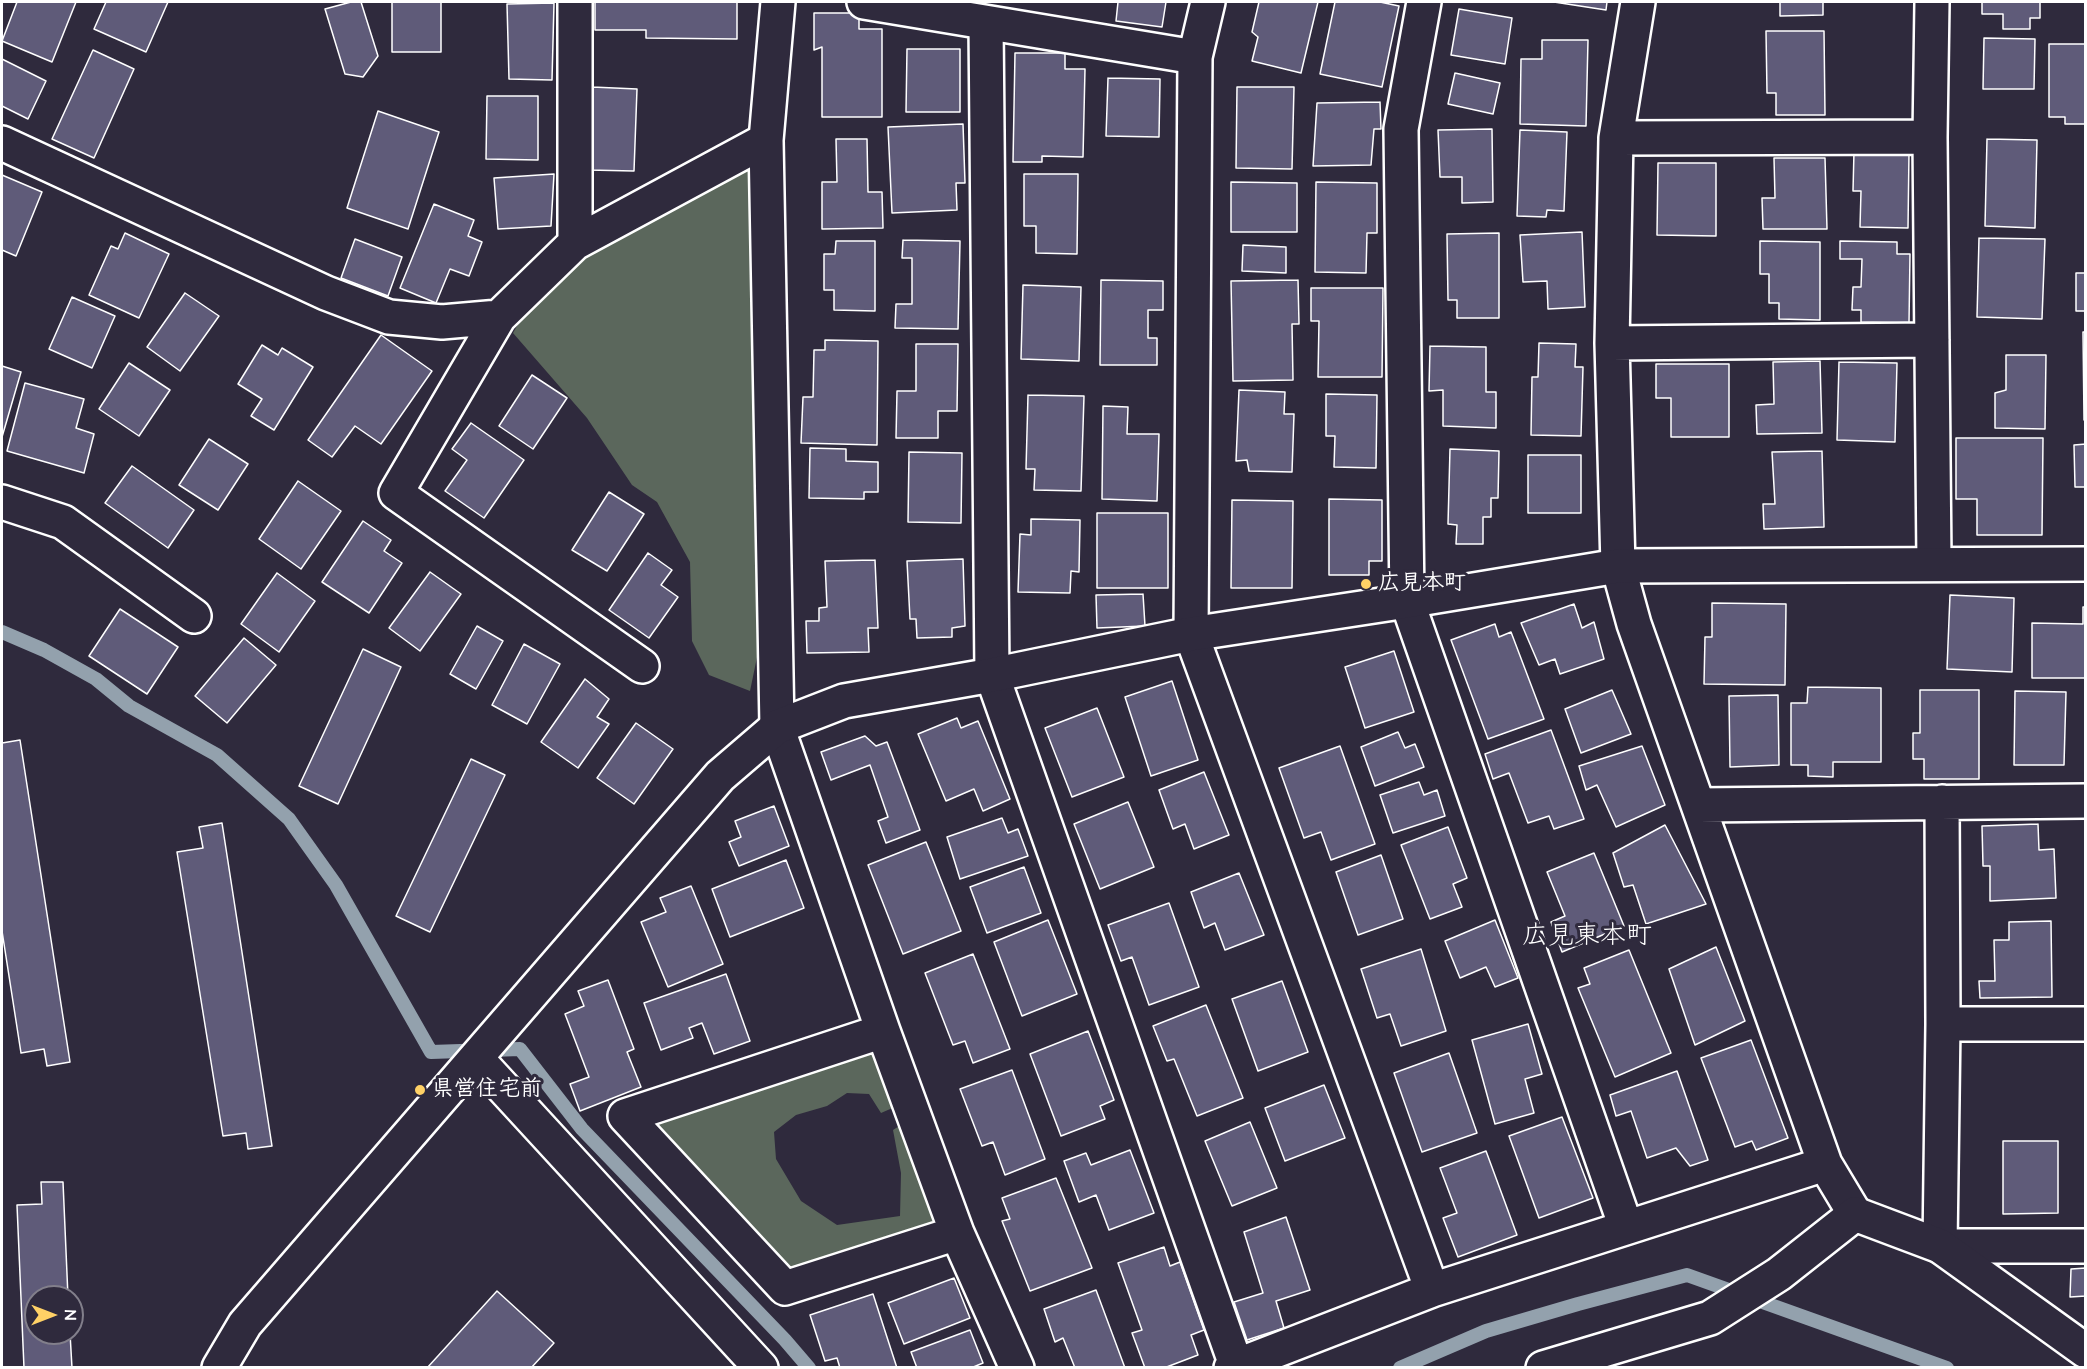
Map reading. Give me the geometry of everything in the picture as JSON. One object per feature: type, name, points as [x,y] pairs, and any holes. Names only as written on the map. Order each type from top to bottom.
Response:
[{"type":"street","points":[[575,2],[575,243]]},
{"type":"street","points":[[778,2],[766,140],[777,727],[883,1031],[957,1233],[1017,1368]]},
{"type":"street","points":[[864,2],[1195,57]]},
{"type":"street","points":[[1208,2],[1195,57],[1191,634],[1432,1290]]},
{"type":"street","points":[[1424,2],[1401,129],[1407,602],[1626,1227]]},
{"type":"street","points":[[1638,2],[1616,138],[1612,343],[1618,566],[1634,624],[1825,1164],[1855,1214],[1940,1245],[2085,1351]]},
{"type":"street","points":[[1932,2],[1930,138],[1934,563]]},
{"type":"street","points":[[986,23],[992,675],[1234,1366],[1432,1290],[1825,1164]]},
{"type":"street","points":[[1616,138],[1930,138]]},
{"type":"street","points":[[642,666],[396,493],[499,317],[575,243],[766,140]]},
{"type":"street","points":[[2,143],[326,293],[389,317],[442,322],[499,317]]},
{"type":"street","points":[[1612,343],[1932,340]]},
{"type":"street","points":[[2,502],[63,522],[194,616]]},
{"type":"street","points":[[225,1365],[245,1324],[720,776],[777,727],[844,701],[992,675],[1191,634],[1407,602],[1618,566],[2085,564]]},
{"type":"street","points":[[1699,805],[2085,801]]},
{"type":"street","points":[[1940,1245],[1943,1024],[1942,802]]},
{"type":"street","points":[[1943,1024],[2085,1024]]},
{"type":"street","points":[[883,1031],[625,1116],[785,1288],[957,1233]]},
{"type":"street","points":[[476,1058],[761,1368]]},
{"type":"street","points":[[1561,1365],[1710,1318],[1779,1274],[1855,1214]]},
{"type":"street","points":[[1940,1245],[2085,1246]]},
{"type":"green space","points":[[755,157],[761,638],[750,691],[709,675],[692,641],[690,562],[657,502],[632,485],[587,418],[513,333],[540,285]]},
{"type":"green space","points":[[878,1042],[904,1103],[881,1113],[869,1094],[847,1093],[827,1106],[796,1115],[774,1132],[776,1159],[801,1201],[837,1225],[900,1216],[901,1173],[893,1130],[907,1121],[951,1229],[790,1275],[644,1126]]},
{"type":"building","points":[[17,2],[76,2],[52,62],[2,41]]},
{"type":"building","points":[[106,2],[168,2],[146,52],[94,29]]},
{"type":"building","points":[[351,2],[361,2],[378,56],[363,77],[345,74],[325,9]]},
{"type":"building","points":[[392,2],[441,2],[441,52],[392,52]]},
{"type":"building","points":[[595,2],[737,2],[737,39],[646,38],[646,30],[595,30]]},
{"type":"building","points":[[1118,2],[1166,2],[1162,27],[1116,21]]},
{"type":"building","points":[[1259,2],[1318,2],[1301,73],[1252,61],[1258,37],[1252,32]]},
{"type":"building","points":[[1335,2],[1380,2],[1399,6],[1382,87],[1320,74]]},
{"type":"building","points":[[1554,2],[1607,2],[1606,10]]},
{"type":"building","points":[[1780,2],[1823,2],[1823,15],[1780,16]]},
{"type":"building","points":[[1982,2],[2040,2],[2040,18],[2030,18],[2030,29],[2003,29],[2003,14],[1982,14]]},
{"type":"building","points":[[554,3],[552,80],[509,79],[507,4]]},
{"type":"building","points":[[1459,9],[1512,18],[1505,64],[1451,55]]},
{"type":"building","points":[[814,13],[859,13],[859,29],[882,29],[882,117],[822,117],[822,47],[814,50]]},
{"type":"building","points":[[1766,31],[1824,31],[1825,115],[1776,115],[1776,93],[1767,93]]},
{"type":"building","points":[[1984,38],[2035,39],[2034,89],[1983,89]]},
{"type":"building","points":[[1542,40],[1588,40],[1586,126],[1520,124],[1521,59],[1542,59]]},
{"type":"building","points":[[2049,44],[2086,44],[2086,124],[2065,124],[2065,117],[2049,117]]},
{"type":"building","points":[[907,49],[960,49],[960,112],[906,112]]},
{"type":"building","points":[[93,50],[134,69],[94,158],[52,139]]},
{"type":"building","points":[[1015,53],[1065,53],[1065,69],[1085,69],[1083,157],[1042,156],[1042,162],[1013,162]]},
{"type":"building","points":[[2,59],[46,81],[28,119],[2,106]]},
{"type":"building","points":[[1455,73],[1500,83],[1493,114],[1448,104]]},
{"type":"building","points":[[1108,78],[1160,79],[1159,137],[1106,136]]},
{"type":"building","points":[[592,87],[637,89],[634,171],[588,170]]},
{"type":"building","points":[[1237,87],[1294,87],[1292,169],[1236,168]]},
{"type":"building","points":[[487,96],[538,96],[538,160],[486,159]]},
{"type":"building","points":[[1380,102],[1381,129],[1374,129],[1371,165],[1313,166],[1317,103]]},
{"type":"building","points":[[378,111],[439,132],[408,229],[347,208]]},
{"type":"building","points":[[963,124],[965,183],[956,183],[957,210],[892,213],[888,127]]},
{"type":"building","points":[[1492,129],[1493,202],[1462,203],[1462,177],[1440,177],[1438,130]]},
{"type":"building","points":[[1520,130],[1567,132],[1564,211],[1547,210],[1546,217],[1517,216]]},
{"type":"building","points":[[836,139],[867,139],[868,192],[882,192],[883,228],[822,229],[822,182],[837,182]]},
{"type":"building","points":[[1987,139],[2037,140],[2035,228],[1985,226]]},
{"type":"building","points":[[1854,151],[1909,152],[1908,228],[1860,227],[1861,191],[1853,191]]},
{"type":"building","points":[[1774,158],[1825,158],[1827,229],[1763,229],[1762,198],[1775,198]]},
{"type":"building","points":[[1658,163],[1716,163],[1716,236],[1657,235]]},
{"type":"building","points":[[554,174],[551,226],[498,229],[494,178]]},
{"type":"building","points":[[1024,174],[1078,174],[1077,254],[1036,253],[1036,226],[1024,226]]},
{"type":"building","points":[[2,175],[42,192],[16,256],[2,250]]},
{"type":"building","points":[[1231,182],[1297,183],[1297,232],[1231,232]]},
{"type":"building","points":[[1316,182],[1377,183],[1377,233],[1367,233],[1366,273],[1315,272]]},
{"type":"building","points":[[434,204],[474,220],[468,236],[482,242],[469,276],[450,269],[436,303],[400,288]]},
{"type":"building","points":[[1582,232],[1585,307],[1548,309],[1547,281],[1523,282],[1520,235]]},
{"type":"building","points":[[125,233],[169,254],[139,318],[89,295],[111,246],[118,249]]},
{"type":"building","points":[[1499,233],[1499,318],[1457,318],[1457,300],[1448,300],[1447,234]]},
{"type":"building","points":[[1979,238],[2045,239],[2042,319],[1977,317]]},
{"type":"building","points":[[355,239],[402,257],[388,296],[341,278]]},
{"type":"building","points":[[903,240],[960,241],[958,329],[895,328],[896,304],[912,304],[912,258],[902,258]]},
{"type":"building","points":[[836,241],[875,241],[875,311],[834,310],[834,290],[824,290],[824,254],[835,254]]},
{"type":"building","points":[[1760,241],[1820,242],[1820,320],[1779,319],[1779,303],[1769,303],[1769,274],[1760,274]]},
{"type":"building","points":[[1840,241],[1897,242],[1897,254],[1910,254],[1909,323],[1861,322],[1861,310],[1852,310],[1853,287],[1861,287],[1862,259],[1840,259]]},
{"type":"building","points":[[1243,245],[1286,247],[1286,273],[1242,271]]},
{"type":"building","points":[[2076,273],[2086,273],[2086,311],[2076,311]]},
{"type":"building","points":[[1101,280],[1163,281],[1163,310],[1148,310],[1148,338],[1157,338],[1157,365],[1100,365]]},
{"type":"building","points":[[1298,280],[1299,324],[1292,324],[1293,380],[1233,381],[1231,281]]},
{"type":"building","points":[[1023,285],[1081,287],[1079,361],[1021,359]]},
{"type":"building","points":[[1311,288],[1383,288],[1382,377],[1318,377],[1319,321],[1311,321]]},
{"type":"building","points":[[185,293],[219,316],[180,371],[147,347]]},
{"type":"building","points":[[72,297],[115,316],[92,368],[49,349]]},
{"type":"building","points":[[2083,332],[2086,332],[2086,420],[2084,420]]},
{"type":"building","points":[[381,335],[432,371],[381,444],[355,426],[332,457],[308,440]]},
{"type":"building","points":[[825,340],[878,341],[877,445],[801,443],[803,397],[813,397],[814,350],[825,350]]},
{"type":"building","points":[[1539,343],[1576,344],[1575,367],[1583,367],[1581,436],[1531,435],[1532,377],[1538,377]]},
{"type":"building","points":[[916,344],[958,344],[957,411],[938,411],[938,438],[896,438],[897,391],[916,391]]},
{"type":"building","points":[[262,345],[278,355],[282,348],[313,367],[274,430],[251,416],[262,399],[238,384]]},
{"type":"building","points":[[1430,346],[1486,347],[1486,392],[1496,392],[1496,428],[1443,426],[1443,390],[1429,391]]},
{"type":"building","points":[[2006,355],[2046,355],[2045,429],[1995,428],[1995,393],[2006,390]]},
{"type":"building","points":[[1820,361],[1822,433],[1757,434],[1756,405],[1774,404],[1773,362]]},
{"type":"building","points":[[1839,362],[1897,363],[1895,442],[1837,440]]},
{"type":"building","points":[[129,363],[170,390],[139,436],[99,409]]},
{"type":"building","points":[[1656,364],[1729,364],[1729,437],[1671,437],[1671,398],[1656,398]]},
{"type":"building","points":[[2,366],[21,372],[2,437]]},
{"type":"building","points":[[532,375],[567,398],[533,449],[499,426]]},
{"type":"building","points":[[25,383],[84,399],[76,428],[94,434],[84,473],[7,451]]},
{"type":"building","points":[[1239,390],[1285,392],[1284,414],[1294,414],[1292,472],[1249,471],[1247,460],[1236,461]]},
{"type":"building","points":[[1326,394],[1377,395],[1376,468],[1334,467],[1335,436],[1326,436]]},
{"type":"building","points":[[1028,395],[1084,396],[1081,491],[1034,490],[1035,469],[1026,469]]},
{"type":"building","points":[[1103,406],[1128,407],[1127,434],[1159,434],[1157,501],[1102,499]]},
{"type":"building","points":[[471,423],[524,460],[484,518],[445,491],[467,460],[452,449]]},
{"type":"building","points":[[1956,438],[2043,438],[2042,535],[1977,535],[1977,499],[1956,499]]},
{"type":"building","points":[[209,439],[248,464],[218,510],[179,485]]},
{"type":"building","points":[[2086,444],[2086,487],[2075,487],[2074,445]]},
{"type":"building","points":[[810,448],[846,449],[846,461],[878,462],[878,492],[864,492],[864,499],[809,498]]},
{"type":"building","points":[[1450,449],[1499,451],[1498,498],[1491,498],[1491,517],[1483,517],[1483,544],[1456,544],[1457,525],[1448,524]]},
{"type":"building","points":[[1822,451],[1824,527],[1764,529],[1763,504],[1775,504],[1772,452]]},
{"type":"building","points":[[909,452],[962,453],[961,523],[908,522]]},
{"type":"building","points":[[1528,455],[1581,455],[1581,513],[1528,513]]},
{"type":"building","points":[[132,466],[194,510],[168,548],[105,503]]},
{"type":"building","points":[[298,481],[341,511],[301,569],[259,539]]},
{"type":"building","points":[[609,492],[644,514],[607,571],[572,550]]},
{"type":"building","points":[[1329,499],[1382,500],[1382,561],[1369,561],[1369,575],[1329,575]]},
{"type":"building","points":[[1232,500],[1293,501],[1292,588],[1231,588]]},
{"type":"building","points":[[1097,513],[1168,513],[1168,588],[1097,588]]},
{"type":"building","points":[[1031,519],[1080,520],[1079,572],[1071,571],[1070,593],[1018,592],[1020,534],[1031,535]]},
{"type":"building","points":[[363,521],[391,540],[384,551],[402,563],[369,613],[322,582]]},
{"type":"building","points":[[648,553],[672,570],[661,585],[678,597],[649,638],[609,610]]},
{"type":"building","points":[[963,559],[965,626],[952,628],[952,637],[917,638],[916,619],[910,619],[907,561]]},
{"type":"building","points":[[875,560],[878,628],[868,628],[869,652],[807,653],[806,621],[819,621],[819,608],[827,607],[825,561]]},
{"type":"building","points":[[430,572],[461,594],[420,651],[389,628]]},
{"type":"building","points":[[277,573],[315,601],[279,652],[241,624]]},
{"type":"building","points":[[1143,594],[1145,626],[1097,628],[1096,595]]},
{"type":"building","points":[[1950,595],[2014,598],[2012,672],[1947,669]]},
{"type":"building","points":[[1712,603],[1786,604],[1785,685],[1704,684],[1705,637],[1712,637]]},
{"type":"building","points":[[1574,604],[1582,628],[1594,622],[1604,659],[1560,674],[1555,659],[1539,665],[1521,623]]},
{"type":"building","points":[[2083,607],[2086,607],[2086,678],[2032,678],[2032,623],[2083,624]]},
{"type":"building","points":[[120,609],[178,647],[147,694],[89,656]]},
{"type":"building","points":[[1495,624],[1499,637],[1511,632],[1544,719],[1488,739],[1451,640]]},
{"type":"building","points":[[477,626],[503,641],[476,689],[450,674]]},
{"type":"building","points":[[244,638],[276,665],[227,723],[195,696]]},
{"type":"building","points":[[524,644],[560,664],[527,724],[492,705]]},
{"type":"building","points":[[363,649],[401,667],[338,804],[299,786]]},
{"type":"building","points":[[1394,651],[1414,712],[1365,728],[1345,667]]},
{"type":"building","points":[[585,679],[609,699],[597,717],[609,724],[578,768],[541,742]]},
{"type":"building","points":[[1172,681],[1198,760],[1151,776],[1125,697]]},
{"type":"building","points":[[1808,687],[1881,688],[1881,762],[1833,762],[1833,777],[1808,776],[1808,765],[1791,765],[1791,703],[1807,703]]},
{"type":"building","points":[[1612,690],[1631,734],[1581,753],[1565,709]]},
{"type":"building","points":[[1920,690],[1979,690],[1979,779],[1924,779],[1924,759],[1913,759],[1913,733],[1920,733]]},
{"type":"building","points":[[2015,691],[2066,692],[2064,765],[2014,765]]},
{"type":"building","points":[[1778,695],[1779,765],[1730,767],[1729,696]]},
{"type":"building","points":[[1097,708],[1124,777],[1072,797],[1045,728]]},
{"type":"building","points":[[957,718],[961,728],[978,721],[1010,799],[983,811],[974,789],[946,801],[918,734]]},
{"type":"building","points":[[636,723],[673,749],[634,804],[597,778]]},
{"type":"building","points":[[1551,730],[1584,819],[1554,829],[1549,816],[1528,823],[1509,773],[1493,779],[1485,754]]},
{"type":"building","points":[[1398,732],[1405,748],[1415,744],[1424,767],[1375,786],[1361,747]]},
{"type":"building","points":[[865,736],[876,746],[887,742],[920,830],[886,843],[878,821],[888,817],[870,765],[831,780],[821,752]]},
{"type":"building","points":[[20,740],[70,1062],[47,1066],[44,1049],[21,1053],[2,931],[2,743]]},
{"type":"building","points":[[1340,746],[1375,844],[1331,860],[1321,832],[1304,838],[1279,768]]},
{"type":"building","points":[[1642,746],[1665,805],[1616,827],[1597,785],[1586,790],[1579,766]]},
{"type":"building","points":[[471,759],[505,775],[430,932],[396,916]]},
{"type":"building","points":[[1204,772],[1229,835],[1194,849],[1185,824],[1173,829],[1159,790]]},
{"type":"building","points":[[1419,782],[1424,795],[1437,790],[1445,816],[1393,833],[1380,795]]},
{"type":"building","points":[[1128,802],[1154,867],[1100,889],[1074,824]]},
{"type":"building","points":[[774,806],[789,846],[739,866],[729,842],[741,837],[735,821]]},
{"type":"building","points":[[1002,818],[1008,833],[1018,829],[1028,856],[960,879],[947,837]]},
{"type":"building","points":[[222,823],[272,1146],[248,1149],[246,1133],[223,1136],[177,852],[203,848],[199,827]]},
{"type":"building","points":[[2038,824],[2039,850],[2054,849],[2056,898],[1990,901],[1990,866],[1983,866],[1982,826]]},
{"type":"building","points":[[1665,825],[1706,904],[1646,924],[1633,885],[1624,887],[1613,853]]},
{"type":"building","points":[[1448,827],[1467,878],[1453,884],[1462,907],[1430,919],[1401,845]]},
{"type":"building","points":[[926,842],[961,931],[903,954],[868,865]]},
{"type":"building","points":[[1594,853],[1624,926],[1562,952],[1551,922],[1565,916],[1547,872]]},
{"type":"building","points":[[1381,855],[1403,919],[1358,935],[1336,872]]},
{"type":"building","points":[[786,860],[804,908],[730,937],[712,889]]},
{"type":"building","points":[[1024,867],[1041,913],[987,933],[970,887]]},
{"type":"building","points":[[1239,873],[1264,935],[1225,950],[1215,923],[1204,928],[1191,892]]},
{"type":"building","points":[[691,886],[723,964],[668,987],[641,922],[666,912],[660,898]]},
{"type":"building","points":[[1169,903],[1199,987],[1149,1005],[1132,957],[1121,961],[1108,925]]},
{"type":"building","points":[[1048,920],[1077,994],[1022,1016],[994,942]]},
{"type":"building","points":[[1495,920],[1518,978],[1495,987],[1486,967],[1460,978],[1445,941]]},
{"type":"building","points":[[2051,921],[2052,997],[1980,998],[1979,981],[1995,981],[1994,940],[2009,940],[2009,922]]},
{"type":"building","points":[[1716,947],[1745,1021],[1695,1045],[1669,969]]},
{"type":"building","points":[[1421,949],[1446,1031],[1401,1046],[1390,1014],[1377,1018],[1361,969]]},
{"type":"building","points":[[1629,950],[1671,1053],[1615,1077],[1578,988],[1590,984],[1584,968]]},
{"type":"building","points":[[973,954],[1010,1049],[973,1063],[965,1041],[953,1045],[925,973]]},
{"type":"building","points":[[726,974],[750,1041],[714,1054],[702,1023],[689,1028],[693,1038],[661,1050],[644,1003]]},
{"type":"building","points":[[608,980],[634,1049],[627,1052],[641,1087],[580,1111],[570,1084],[589,1077],[565,1014],[584,1006],[578,991]]},
{"type":"building","points":[[1282,981],[1308,1052],[1258,1071],[1232,999]]},
{"type":"building","points":[[1206,1005],[1243,1098],[1197,1116],[1174,1059],[1167,1061],[1153,1026]]},
{"type":"building","points":[[1528,1024],[1542,1074],[1525,1079],[1534,1113],[1495,1124],[1472,1040]]},
{"type":"building","points":[[1088,1031],[1114,1100],[1100,1106],[1105,1119],[1061,1136],[1030,1054]]},
{"type":"building","points":[[1751,1040],[1788,1138],[1756,1150],[1752,1141],[1735,1147],[1701,1058]]},
{"type":"building","points":[[1449,1053],[1477,1133],[1422,1152],[1394,1073]]},
{"type":"building","points":[[1012,1070],[1045,1159],[1005,1175],[993,1142],[982,1146],[960,1089]]},
{"type":"building","points":[[1677,1071],[1708,1160],[1690,1166],[1676,1148],[1647,1158],[1631,1111],[1616,1116],[1610,1095]]},
{"type":"building","points":[[1324,1085],[1345,1138],[1285,1161],[1265,1108]]},
{"type":"building","points":[[1562,1117],[1593,1198],[1539,1218],[1509,1136]]},
{"type":"building","points":[[1250,1122],[1277,1188],[1232,1206],[1205,1141]]},
{"type":"building","points":[[2003,1141],[2058,1141],[2058,1213],[2003,1214]]},
{"type":"building","points":[[1130,1150],[1154,1213],[1109,1230],[1096,1195],[1079,1202],[1064,1161],[1086,1153],[1091,1165]]},
{"type":"building","points":[[1486,1151],[1517,1235],[1458,1257],[1443,1218],[1457,1213],[1440,1168]]},
{"type":"building","points":[[1056,1178],[1092,1268],[1030,1291],[1002,1221],[1010,1219],[1002,1198]]},
{"type":"building","points":[[41,1182],[63,1182],[67,1285],[24,1285],[24,1345],[71,1345],[72,1368],[24,1368],[17,1205],[42,1204]]},
{"type":"building","points":[[1286,1217],[1310,1290],[1276,1301],[1284,1328],[1247,1340],[1234,1302],[1263,1293],[1244,1232]]},
{"type":"building","points":[[1164,1247],[1170,1266],[1180,1262],[1204,1330],[1191,1335],[1198,1355],[1164,1368],[1145,1368],[1132,1333],[1142,1330],[1118,1263]]},
{"type":"building","points":[[2086,1268],[2086,1296],[2070,1297],[2071,1269]]},
{"type":"building","points":[[954,1278],[970,1318],[904,1344],[888,1303]]},
{"type":"building","points":[[1096,1290],[1125,1368],[1075,1368],[1063,1338],[1055,1342],[1044,1309]]},
{"type":"building","points":[[497,1291],[554,1343],[531,1368],[427,1368]]},
{"type":"building","points":[[873,1294],[897,1368],[840,1368],[837,1358],[825,1361],[810,1315]]},
{"type":"building","points":[[970,1330],[983,1363],[971,1368],[917,1368],[911,1352]]},
{"type":"waterway","points":[[2,632],[44,650],[96,679],[129,706],[217,755],[289,819],[336,885],[431,1052],[520,1049],[582,1129],[785,1340],[809,1368]]},
{"type":"waterway","points":[[1400,1368],[1486,1331],[1687,1275],[1947,1368]]},
{"type":"place","name":"広見本町","points":[[1366,584]]},
{"type":"place","name":"県営住宅前","points":[[420,1090]]},
{"type":"district","name":"広見東本町","points":[[1587,938]]}]
